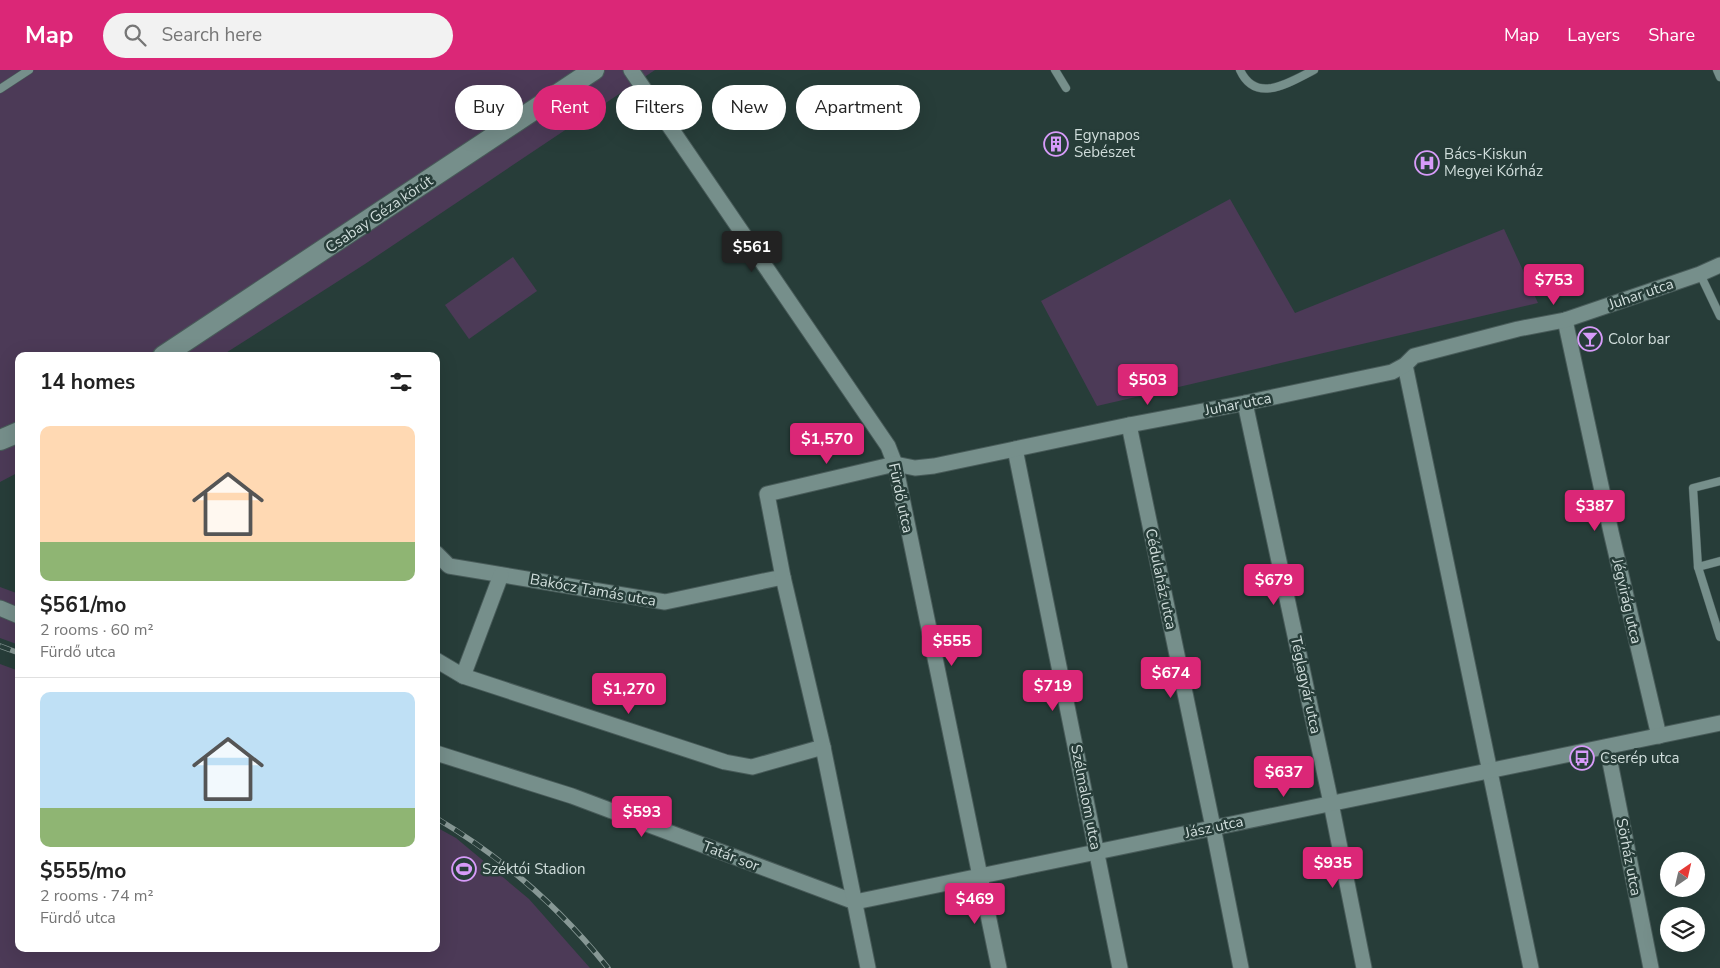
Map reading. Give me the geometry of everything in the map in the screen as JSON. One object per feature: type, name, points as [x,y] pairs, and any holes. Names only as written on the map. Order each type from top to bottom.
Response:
[{"type":"street","name":"Csabay Géza körút","points":[[169,352],[594,70]]},
{"type":"street","name":"Fürdő utca","points":[[631,70],[888,446],[895,464],[999,968]]},
{"type":"street","name":"Juhar utca","points":[[783,577],[767,494],[895,464],[915,468],[934,466],[1129,424],[1246,403],[1392,372],[1405,365],[1414,356],[1518,329],[1565,320],[1700,274],[1720,265]]},
{"type":"street","name":"Jégvirág utca","points":[[1565,320],[1611,532],[1659,736]]},
{"type":"street","points":[[1405,365],[1531,968]]},
{"type":"street","name":"Téglagyár utca","points":[[1246,403],[1364,968]]},
{"type":"street","name":"Cédulaház utca","points":[[1129,424],[1213,828],[1240,968]]},
{"type":"street","points":[[0,440],[15,434]]},
{"type":"street","name":"Szélmalom utca","points":[[1015,449],[1120,968]]},
{"type":"street","name":"Bakócz Tamás utca","points":[[440,557],[449,566],[665,602],[783,577]]},
{"type":"street","points":[[464,676],[501,575]]},
{"type":"street","points":[[783,577],[822,747],[868,968]]},
{"type":"street","points":[[0,608],[15,614]]},
{"type":"street","points":[[440,662],[464,676],[725,762],[752,767],[822,747]]},
{"type":"street","name":"Jász utca","points":[[855,902],[1720,723]]},
{"type":"street","name":"Sörház utca","points":[[1606,747],[1651,968]]},
{"type":"street","name":"Tatár sor","points":[[440,754],[572,796],[855,902]]},
{"type":"lane","points":[[0,89],[30,70]]},
{"type":"lane","points":[[1055,70],[1066,88]]},
{"type":"lane","points":[[1240,70],[1247,82],[1255,87],[1265,89],[1276,88],[1314,70]]},
{"type":"lane","points":[[1717,70],[1720,77]]},
{"type":"lane","points":[[1700,274],[1720,316]]},
{"type":"lane","points":[[1720,481],[1693,488],[1698,567],[1720,637]]},
{"type":"lane","points":[[1698,567],[1720,561]]},
{"type":"shaded area","points":[[0,70],[655,70],[633,85],[616,85],[616,96],[606,103],[606,85],[533,85],[533,130],[565,130],[365,264],[227,352],[15,352],[15,474],[0,482]]},
{"type":"shaded area","points":[[1230,199],[1295,313],[1504,229],[1538,303],[1097,406],[1041,301]]},
{"type":"shaded area","points":[[513,257],[537,291],[469,339],[445,305]]},
{"type":"shaded area","points":[[0,587],[15,593],[15,644],[0,638]]},
{"type":"shaded area","name":"Széktói Stadion","points":[[0,664],[15,670],[15,952],[440,952],[440,829],[456,838],[529,899],[590,968],[0,968]]},
{"type":"railway","points":[[0,646],[15,652]]},
{"type":"railway","points":[[440,820],[484,850],[529,886],[571,925],[608,968]]},
{"type":"place","name":"Egynapos Sebészet","points":[[1056,144]]},
{"type":"place","name":"Bács-Kiskun Megyei Kórház","points":[[1427,163]]},
{"type":"place","name":"Color bar","points":[[1590,339]]},
{"type":"place","name":"Cserép utca","points":[[1582,758]]},
{"type":"place","name":"Széktói Stadion","points":[[464,869]]}]
